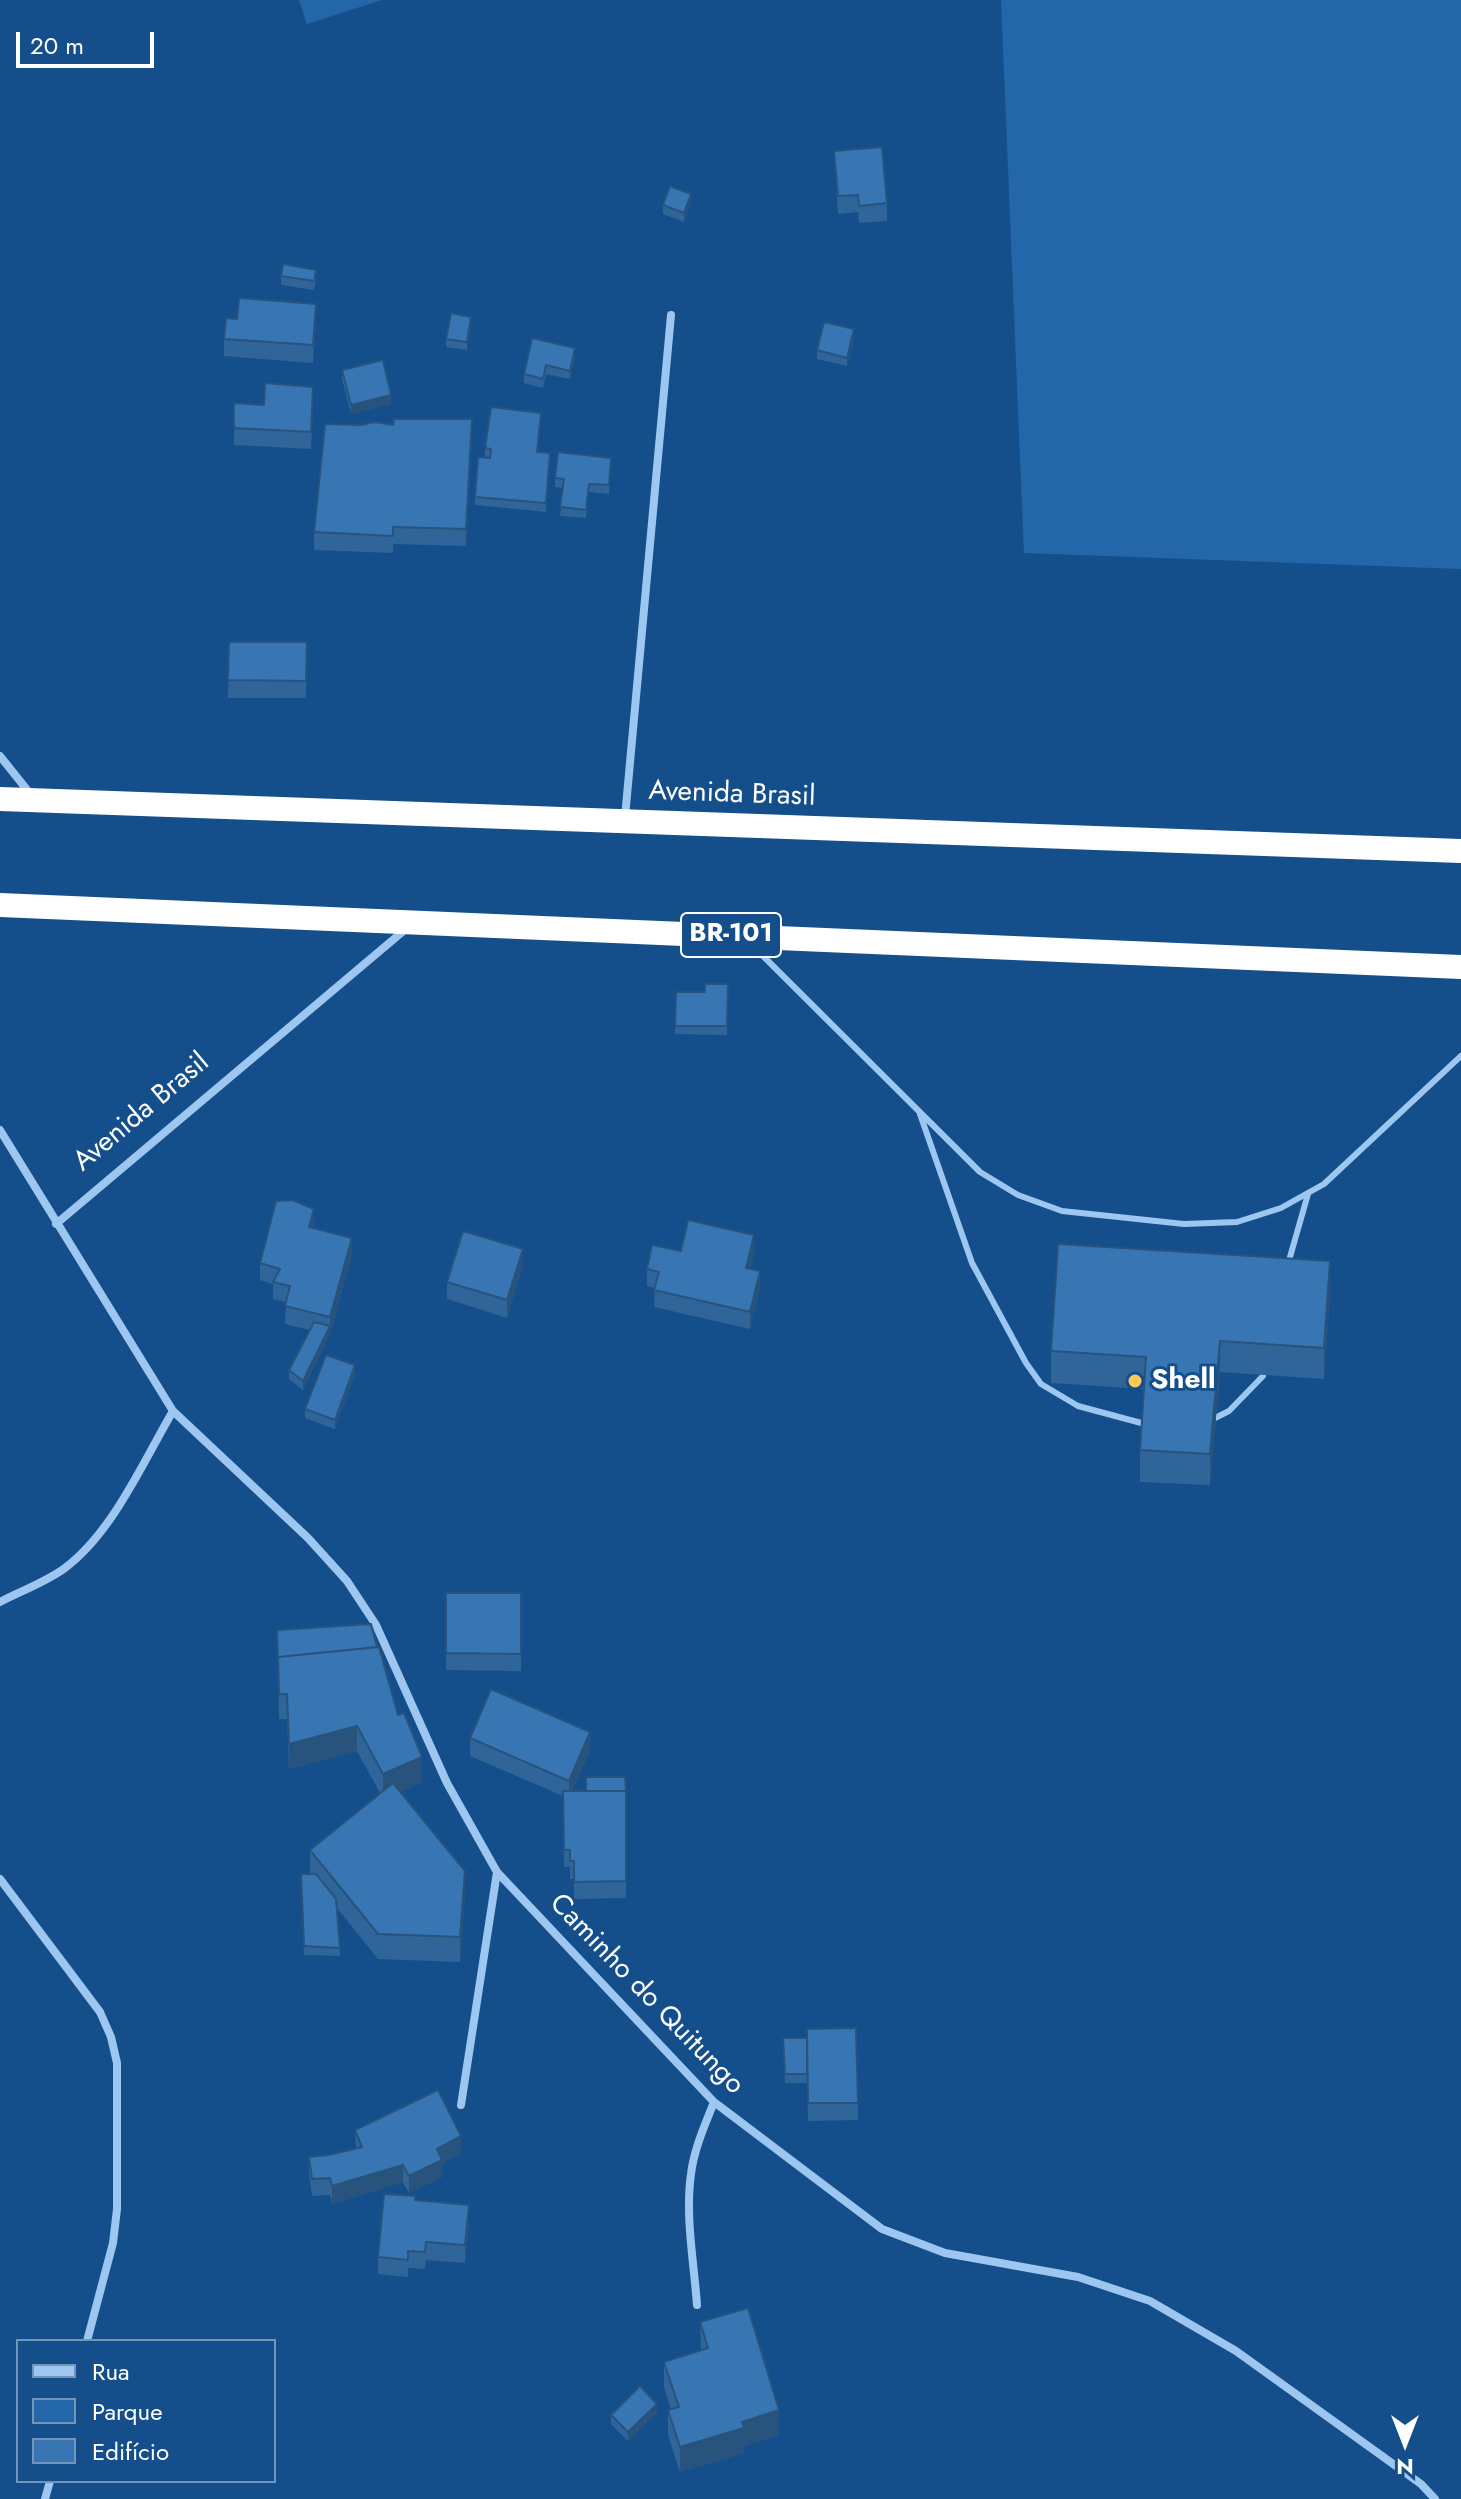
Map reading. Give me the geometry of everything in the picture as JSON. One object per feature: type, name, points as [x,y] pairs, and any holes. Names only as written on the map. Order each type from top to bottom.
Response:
[{"type":"highway","name":"Avenida Brasil","points":[[0,799],[1461,851]]},
{"type":"highway","name":"BR-101","points":[[0,905],[1461,967]]},
{"type":"street","points":[[625,821],[671,315]]},
{"type":"street","points":[[0,756],[36,801]]},
{"type":"street","name":"Avenida Brasil","points":[[56,1224],[413,923]]},
{"type":"street","name":"Caminho do Quitungo","points":[[0,1130],[173,1411],[308,1538],[347,1581],[376,1625],[447,1783],[497,1872],[714,2102],[882,2229],[945,2253],[1078,2277],[1150,2301],[1236,2351],[1421,2484],[1435,2499]]},
{"type":"street","points":[[0,1602],[63,1569],[84,1551],[110,1518],[173,1411]]},
{"type":"street","points":[[461,2105],[497,1872]]},
{"type":"street","points":[[0,1879],[100,2012],[111,2037],[117,2063],[117,2209],[113,2243],[88,2339]]},
{"type":"street","points":[[697,2305],[690,2208],[691,2174],[697,2147],[714,2102]]},
{"type":"lane","points":[[743,936],[980,1172],[1018,1195],[1062,1211],[1184,1224],[1237,1222],[1281,1208],[1324,1184],[1461,1056]]},
{"type":"lane","points":[[918,1111],[972,1263],[1026,1363],[1041,1384],[1078,1406],[1145,1424]]},
{"type":"lane","points":[[1284,1276],[1308,1193]]},
{"type":"lane","points":[[1215,1418],[1229,1411],[1263,1376]]},
{"type":"green space","points":[[299,0],[382,0],[307,24]]},
{"type":"green space","points":[[1001,0],[1461,0],[1461,569],[1024,553]]},
{"type":"building","points":[[882,147],[887,203],[859,206],[858,195],[838,196],[834,151]]},
{"type":"building","points":[[670,186],[691,194],[684,213],[663,205]]},
{"type":"building","points":[[283,264],[316,270],[314,281],[281,276]]},
{"type":"building","points":[[239,298],[316,304],[313,345],[224,339],[226,318],[237,319]]},
{"type":"building","points":[[451,313],[471,317],[467,342],[446,339]]},
{"type":"building","points":[[824,322],[854,329],[847,358],[817,350]]},
{"type":"building","points":[[532,338],[575,348],[570,371],[546,365],[543,379],[524,374]]},
{"type":"building","points":[[383,360],[391,395],[351,405],[342,370]]},
{"type":"building","points":[[265,383],[313,387],[311,432],[234,428],[234,403],[264,405]]},
{"type":"building","points":[[491,407],[541,413],[537,452],[550,453],[546,503],[475,497],[478,457],[490,458],[491,449],[485,448]]},
{"type":"building","points":[[394,419],[472,419],[466,529],[393,527],[393,536],[314,532],[325,424],[361,425],[375,422],[393,425]]},
{"type":"building","points":[[558,452],[611,458],[609,485],[589,484],[586,510],[560,507],[564,479],[555,478]]},
{"type":"building","points":[[229,642],[307,642],[306,681],[228,680]]},
{"type":"building","points":[[705,984],[728,984],[727,1026],[675,1026],[676,992],[705,992]]},
{"type":"building","points":[[292,1200],[314,1209],[309,1227],[352,1238],[330,1317],[285,1306],[290,1286],[273,1282],[280,1269],[260,1263],[276,1201]]},
{"type":"building","points":[[688,1220],[754,1235],[746,1268],[760,1271],[750,1312],[654,1290],[659,1272],[647,1269],[652,1245],[681,1251]]},
{"type":"building","points":[[463,1231],[523,1249],[507,1300],[447,1282]]},
{"type":"building","name":"Shell","points":[[1058,1244],[1330,1261],[1324,1348],[1220,1341],[1210,1454],[1140,1450],[1146,1357],[1051,1351]]},
{"type":"building","points":[[314,1322],[330,1326],[303,1381],[289,1370]]},
{"type":"building","points":[[326,1355],[355,1365],[335,1420],[305,1409]]},
{"type":"building","points":[[446,1593],[521,1593],[521,1654],[446,1653]]},
{"type":"building","points":[[371,1624],[377,1647],[278,1657],[278,1665],[277,1630]]},
{"type":"building","points":[[379,1647],[398,1715],[404,1713],[422,1757],[383,1774],[357,1726],[289,1744],[287,1694],[279,1694],[278,1657]]},
{"type":"building","points":[[491,1689],[590,1732],[569,1781],[470,1738]]},
{"type":"building","points":[[586,1777],[625,1777],[626,1791],[586,1791]]},
{"type":"building","points":[[393,1783],[465,1871],[460,1937],[378,1934],[310,1850]]},
{"type":"building","points":[[563,1791],[626,1791],[626,1881],[574,1882],[574,1861],[570,1861],[570,1850],[564,1850]]},
{"type":"building","points":[[301,1874],[316,1874],[336,1899],[340,1948],[304,1946]]},
{"type":"building","points":[[856,2028],[858,2103],[808,2103],[807,2029]]},
{"type":"building","points":[[783,2038],[807,2038],[807,2074],[785,2074]]},
{"type":"building","points":[[438,2090],[461,2136],[437,2149],[442,2160],[409,2176],[403,2165],[332,2186],[330,2178],[312,2179],[309,2157],[362,2147],[355,2130]]},
{"type":"building","points":[[384,2194],[469,2205],[465,2245],[426,2242],[425,2252],[408,2251],[408,2260],[378,2257]]},
{"type":"building","points":[[748,2308],[779,2410],[742,2422],[744,2428],[680,2447],[668,2410],[679,2407],[664,2362],[708,2348],[700,2322]]},
{"type":"building","points":[[640,2386],[657,2404],[628,2432],[611,2415]]},
{"type":"place","name":"Shell","points":[[1135,1381]]}]
